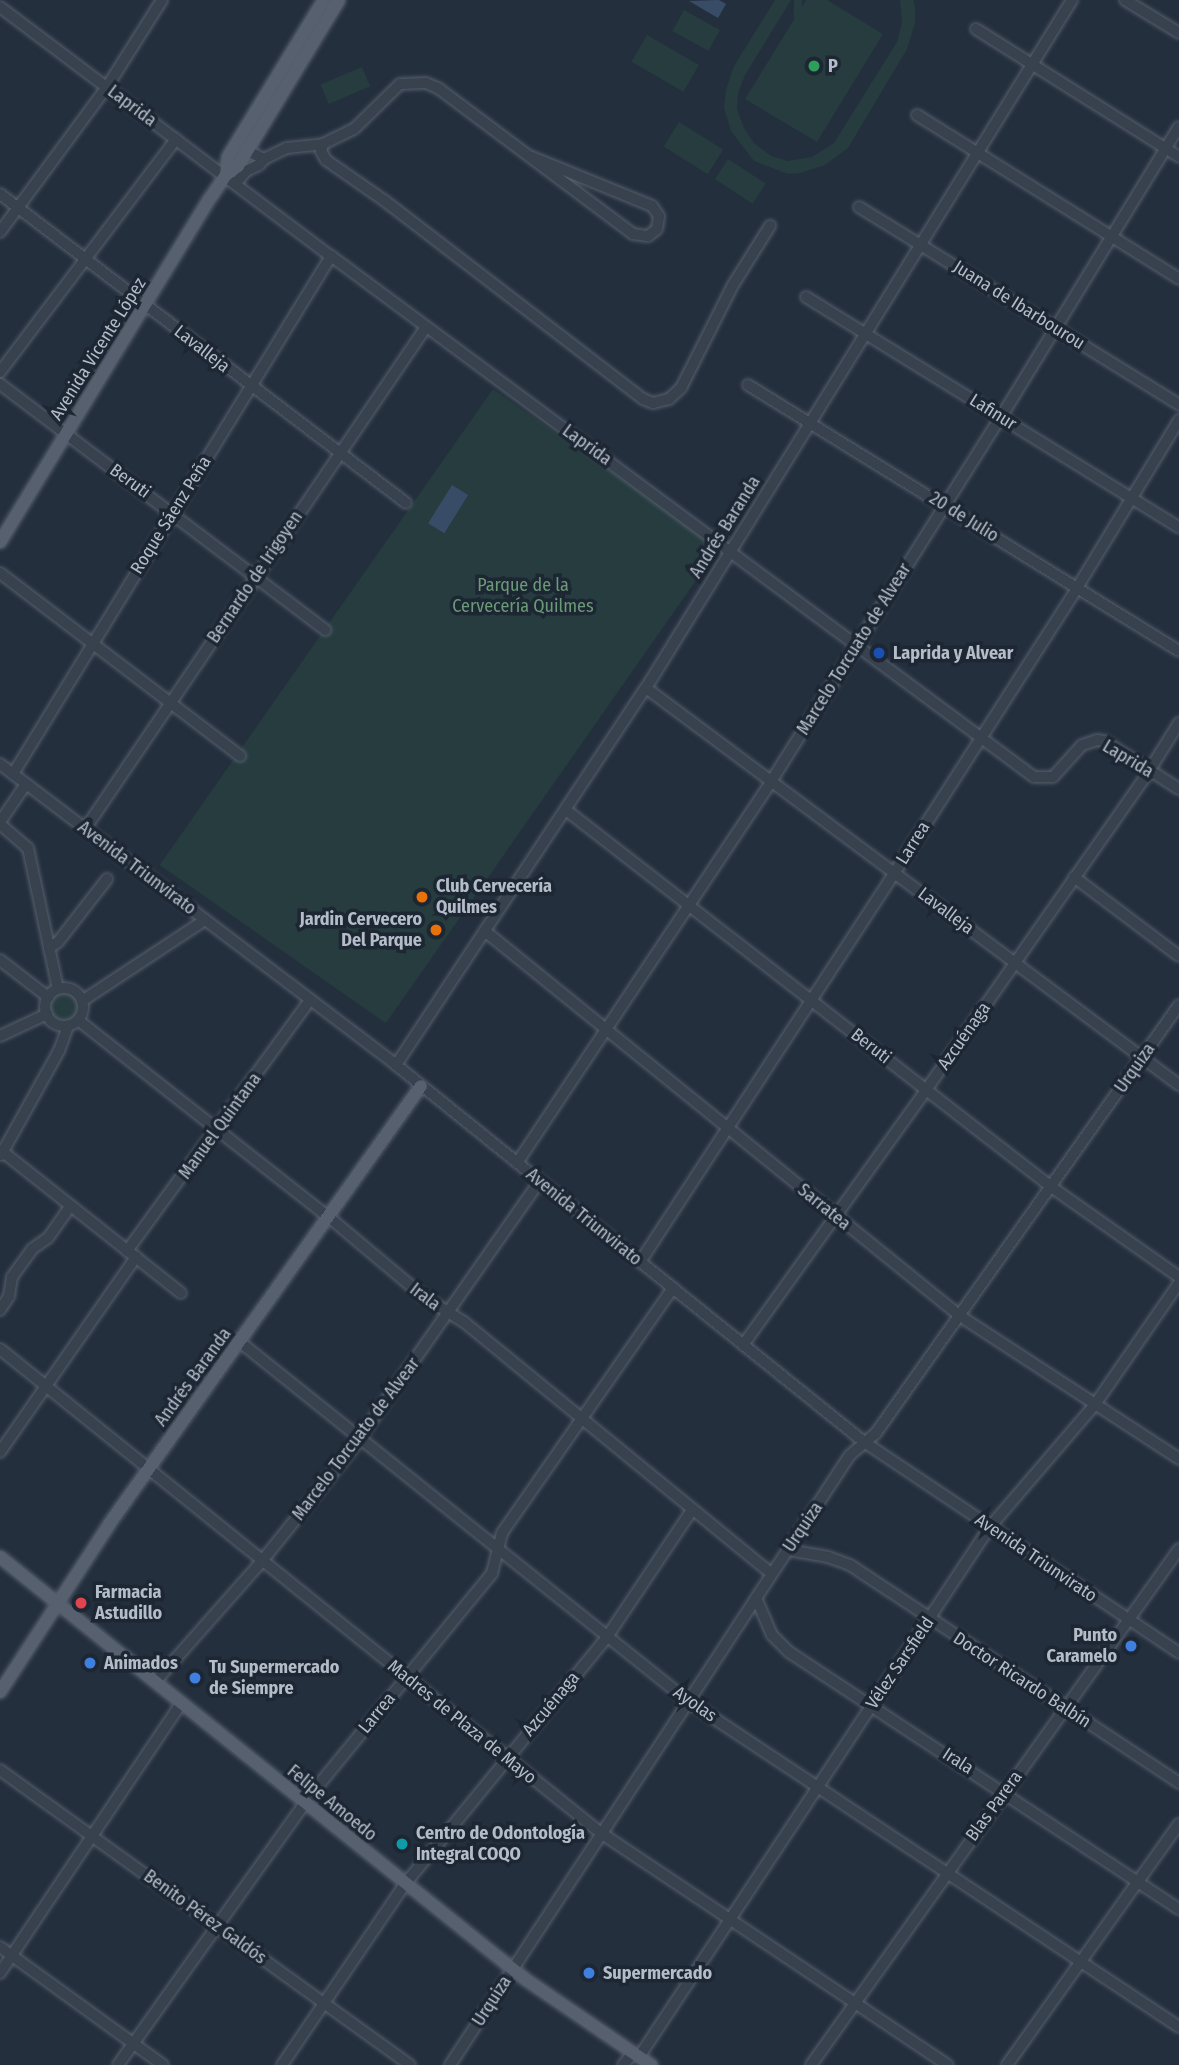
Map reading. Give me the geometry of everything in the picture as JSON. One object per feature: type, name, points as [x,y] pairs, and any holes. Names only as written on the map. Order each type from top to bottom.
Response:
[{"type":"main road","points":[[231,179],[331,2]]},
{"type":"main road","points":[[231,179],[228,157],[331,2]]},
{"type":"main road","name":"Avenida Vicente López","points":[[0,542],[146,305],[231,179]]},
{"type":"main road","name":"Andrés Baranda","points":[[0,1692],[57,1602],[149,1468],[330,1218],[421,1086]]},
{"type":"main road","name":"Felipe Amoedo","points":[[0,1557],[512,1969],[651,2065]]},
{"type":"street","points":[[0,232],[107,87],[162,0]]},
{"type":"street","name":"Andrés Baranda","points":[[396,1065],[646,688],[1072,0]]},
{"type":"street","points":[[1125,0],[1179,33]]},
{"type":"street","name":"Laprida","points":[[0,6],[426,327],[1041,779],[1060,773],[1082,745],[1097,740],[1104,741],[1179,789]]},
{"type":"street","points":[[976,29],[1179,157]]},
{"type":"street","points":[[231,179],[287,148],[323,144],[354,129],[393,89],[411,82],[438,88],[633,234],[648,236],[657,229],[659,216],[652,206],[533,157]]},
{"type":"street","points":[[917,115],[1179,279]]},
{"type":"street","name":"Marcelo Torcuato de Alvear","points":[[517,1163],[772,780],[1001,417],[1179,127]]},
{"type":"street","points":[[0,372],[176,139]]},
{"type":"street","points":[[323,144],[321,151],[326,160],[386,201],[643,399],[681,388],[733,285],[770,226]]},
{"type":"street","points":[[248,151],[264,159]]},
{"type":"street","name":"Lavalleja","points":[[0,194],[406,503]]},
{"type":"street","name":"Juana de Ibarbourou","points":[[859,207],[1179,405]]},
{"type":"street","name":"Roque Sáenz Peña","points":[[13,774],[331,256]]},
{"type":"street","name":"Lafinur","points":[[806,296],[1179,527]]},
{"type":"street","name":"Bernardo de Irigoyen","points":[[85,829],[426,327]]},
{"type":"street","name":"Beruti","points":[[0,384],[173,512],[325,630]]},
{"type":"street","name":"20 de Julio","points":[[748,385],[1179,651]]},
{"type":"street","name":"Larrea","points":[[640,1262],[1077,588],[1179,420]]},
{"type":"street","points":[[0,573],[240,756]]},
{"type":"street","name":"Lavalleja","points":[[646,688],[1179,1085]]},
{"type":"street","name":"Azcuénaga","points":[[743,1345],[926,1090],[1149,771],[1179,723]]},
{"type":"street","name":"Avenida Triunvirato","points":[[0,765],[396,1065],[864,1442],[1179,1653]]},
{"type":"street","points":[[26,785],[0,823],[27,848],[58,989]]},
{"type":"street","name":"Beruti","points":[[566,810],[690,903],[1051,1186],[1179,1280]]},
{"type":"street","points":[[1074,877],[1179,956]]},
{"type":"street","points":[[49,948],[58,942],[107,879]]},
{"type":"street","points":[[82,1001],[70,989],[58,989],[48,997],[47,1014],[55,1024],[68,1026],[79,1020],[82,1001],[205,920]]},
{"type":"street","name":"Sarratea","points":[[486,932],[960,1316],[1179,1459]]},
{"type":"street","points":[[0,960],[48,997]]},
{"type":"street","name":"Manuel Quintana","points":[[0,1452],[131,1254],[310,1000]]},
{"type":"street","name":"Urquiza","points":[[450,2065],[850,1455],[876,1433],[1179,1005]]},
{"type":"street","points":[[0,1036],[47,1014]]},
{"type":"street","name":"Irala","points":[[79,1020],[330,1218],[424,1297],[464,1322],[771,1573]]},
{"type":"street","points":[[68,1026],[60,1051],[1,1154],[181,1293]]},
{"type":"street","name":"Marcelo Torcuato de Alvear","points":[[155,1682],[262,1561],[360,1438],[539,1182]]},
{"type":"street","points":[[0,1310],[9,1296],[12,1276],[32,1249],[48,1238],[70,1206]]},
{"type":"street","name":"Vélez Sarsfield","points":[[623,2065],[636,2055],[731,1919],[820,1788],[871,1705],[989,1528],[1096,1403],[1179,1280]]},
{"type":"street","name":"Larrea","points":[[118,2065],[305,1803],[492,1573],[504,1529],[673,1288]]},
{"type":"street","name":"Ayolas","points":[[240,1342],[688,1701],[1179,2026]]},
{"type":"street","name":"Madres de Plaza de Mayo","points":[[0,1349],[601,1833],[947,2065]]},
{"type":"street","name":"Azcuénaga","points":[[282,2065],[405,1884],[607,1637],[692,1510]]},
{"type":"street","name":"Blas Parera","points":[[811,2065],[1179,1549]]},
{"type":"street","name":"Doctor Ricardo Balbín","points":[[788,1550],[840,1560],[1179,1783]]},
{"type":"street","name":"Irala","points":[[755,1598],[779,1644],[1179,1909]]},
{"type":"street","points":[[0,1973],[181,1704]]},
{"type":"street","name":"Benito Pérez Galdós","points":[[0,1770],[410,2065]]},
{"type":"street","points":[[1007,2065],[1179,1825]]},
{"type":"street","points":[[0,1947],[163,2065]]},
{"type":"green space","points":[[775,0],[791,0],[745,75],[738,93],[737,109],[744,128],[754,143],[771,156],[788,161],[812,157],[834,143],[897,42],[902,22],[900,0],[913,0],[915,7],[915,23],[907,49],[848,148],[825,165],[800,173],[788,174],[754,161],[731,131],[724,108],[726,90],[734,66]]},
{"type":"green space","points":[[794,0],[802,0],[802,78],[794,78]]},
{"type":"green space","name":"P","points":[[806,0],[827,0],[883,34],[817,142],[745,99]]},
{"type":"green space","points":[[684,10],[720,30],[708,51],[672,31]]},
{"type":"green space","points":[[647,35],[699,65],[683,92],[632,62]]},
{"type":"green space","points":[[362,67],[370,86],[329,104],[321,85]]},
{"type":"green space","points":[[679,122],[723,150],[708,174],[664,147]]},
{"type":"green space","points":[[728,159],[766,184],[753,204],[715,179]]},
{"type":"green space","name":"Parque de la Cervecería Quilmes","points":[[493,389],[719,547],[386,1023],[160,865]]},
{"type":"green space","points":[[64,992],[75,996],[79,1007],[75,1018],[64,1022],[53,1018],[49,1007],[53,996]]},
{"type":"water","points":[[719,0],[726,4],[718,18],[689,1]]},
{"type":"water","points":[[452,485],[468,495],[444,533],[428,523]]},
{"type":"place","name":"P","points":[[814,66]]},
{"type":"place","name":"Laprida y Alvear","points":[[879,653]]},
{"type":"place","name":"Club Cervecería Quilmes","points":[[422,897]]},
{"type":"place","name":"Jardin Cervecero Del Parque","points":[[436,930]]},
{"type":"place","name":"Farmacia Astudillo","points":[[81,1603]]},
{"type":"place","name":"Punto Caramelo","points":[[1131,1646]]},
{"type":"place","name":"Animados","points":[[90,1663]]},
{"type":"place","name":"Tu Supermercado de Siempre","points":[[195,1678]]},
{"type":"place","name":"Centro de Odontología Integral COQO","points":[[402,1844]]},
{"type":"place","name":"Supermercado","points":[[589,1973]]}]
